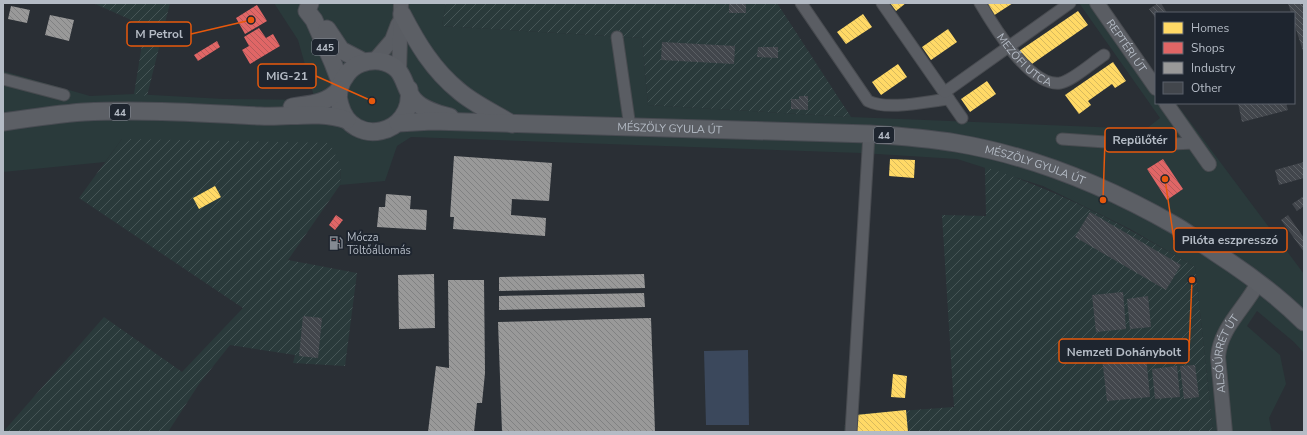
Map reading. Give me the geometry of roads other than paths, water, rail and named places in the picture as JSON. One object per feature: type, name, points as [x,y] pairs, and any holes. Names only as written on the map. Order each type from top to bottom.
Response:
[{"type":"main road","name":"445","points":[[310,3],[307,11],[314,20],[333,63],[340,87]]},
{"type":"main road","name":"445","points":[[319,3],[327,29],[337,45],[344,53],[369,62]]},
{"type":"main road","points":[[401,9],[422,52],[437,71],[460,92],[512,124]]},
{"type":"main road","name":"MÉSZÖLY GYULA ÚT","points":[[238,114],[324,102],[333,97],[348,72],[369,62]]},
{"type":"main road","points":[[369,62],[388,64],[399,72]]},
{"type":"main road","name":"MÉSZÖLY GYULA ÚT","points":[[399,72],[414,100],[433,112],[471,123]]},
{"type":"main road","points":[[340,87],[339,103],[347,120]]},
{"type":"main road","points":[[398,123],[403,118],[408,105],[408,89]]},
{"type":"main road","name":"MÉSZÖLY GYULA ÚT","points":[[3,122],[85,112],[238,114],[261,116],[326,115],[347,120],[357,128],[376,132],[383,131],[398,123],[432,121],[869,134],[928,138],[958,143],[1032,162],[1113,194],[1177,227],[1228,261],[1247,282],[1255,288]]},
{"type":"main road","points":[[1255,288],[1304,322]]},
{"type":"street","points":[[801,3],[868,101],[876,105],[889,106],[947,95],[1010,46],[1070,3]]},
{"type":"street","points":[[882,3],[962,118]]},
{"type":"street","name":"MEZŐFI UTCA","points":[[980,3],[1022,64],[1032,73],[1052,82],[1060,83],[1067,80],[1104,55]]},
{"type":"street","name":"REPTÉRI ÚT","points":[[1097,3],[1155,87]]},
{"type":"street","points":[[369,62],[392,40],[401,9]]},
{"type":"street","points":[[399,72],[401,9]]},
{"type":"street","points":[[618,37],[630,127]]},
{"type":"street","points":[[3,79],[64,95]]},
{"type":"street","points":[[1167,104],[1209,164]]},
{"type":"street","points":[[851,432],[869,134]]},
{"type":"street","points":[[1062,139],[1149,145],[1194,143]]},
{"type":"street","name":"ALSÓÚRRÉT ÚT","points":[[1225,432],[1218,364],[1218,347],[1224,333],[1255,288]]},
{"type":"water","points":[[748,350],[749,425],[706,425],[704,351]]},
{"type":"place","name":"M Petrol","points":[[251,20]]},
{"type":"place","name":"MiG-21","points":[[372,101]]},
{"type":"place","name":"Pilóta eszpresszó","points":[[1165,179]]},
{"type":"place","name":"Repülőtér","points":[[1103,200]]},
{"type":"place","name":"Mócza Töltőállomás","points":[[336,243]]},
{"type":"place","name":"Nemzeti Dohánybolt","points":[[1192,280]]}]
